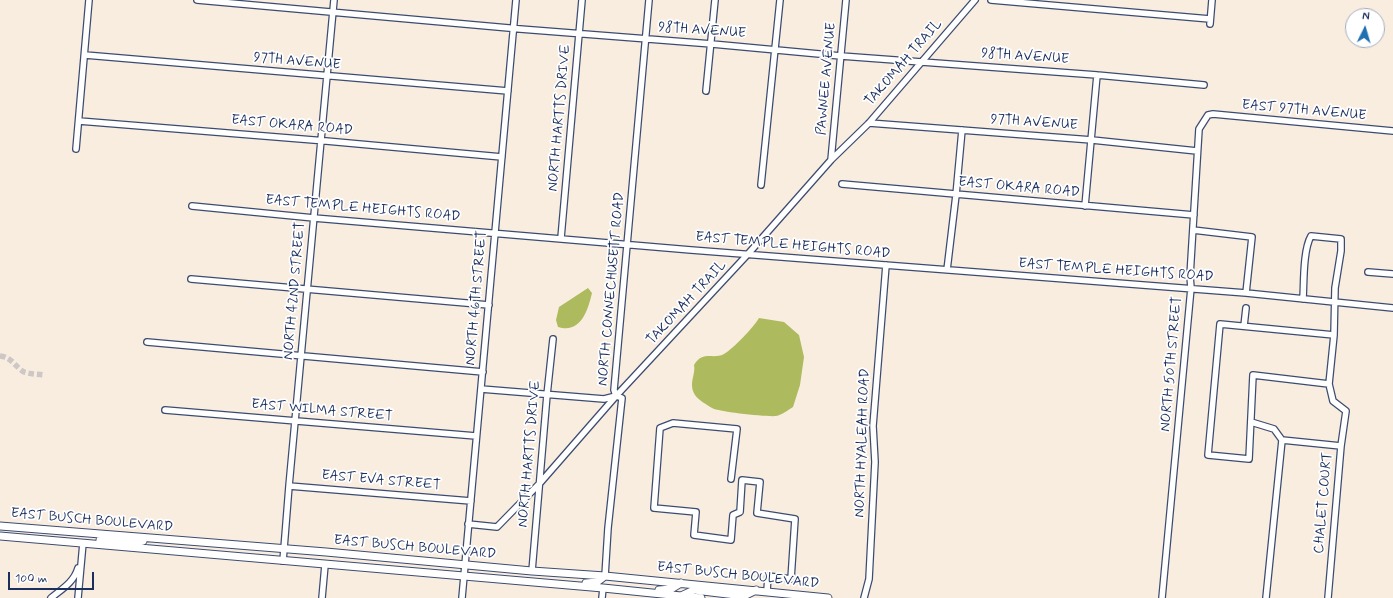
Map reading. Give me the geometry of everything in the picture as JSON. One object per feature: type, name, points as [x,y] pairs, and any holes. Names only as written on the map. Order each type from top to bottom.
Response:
[{"type":"main road","name":"EAST BUSCH BOULEVARD","points":[[0,526],[284,549],[465,566],[605,576],[828,598]]},
{"type":"main road","name":"EAST BUSCH BOULEVARD","points":[[0,536],[615,589],[701,598]]},
{"type":"main road","points":[[83,543],[91,540],[134,542],[151,539]]},
{"type":"main road","points":[[546,584],[554,580],[590,583],[597,582],[605,576]]},
{"type":"main road","points":[[615,589],[624,586],[664,590],[681,583]]},
{"type":"main road","points":[[680,597],[694,590],[744,596],[756,590]]},
{"type":"street","points":[[76,149],[89,0]]},
{"type":"street","name":"98TH AVENUE","points":[[198,0],[579,34],[776,49],[841,56],[1096,74],[1204,85]]},
{"type":"street","name":"NORTH 42ND STREET","points":[[283,561],[334,0]]},
{"type":"street","name":"NORTH 46TH STREET","points":[[462,598],[516,0]]},
{"type":"street","name":"NORTH HARTTS DRIVE","points":[[561,238],[582,0]]},
{"type":"street","name":"NORTH CONNECHUSETT ROAD","points":[[605,576],[608,528],[622,398],[616,396],[614,390],[649,0]]},
{"type":"street","points":[[706,91],[712,44],[715,0]]},
{"type":"street","points":[[761,185],[780,0]]},
{"type":"street","name":"PAWNEE AVENUE","points":[[831,160],[846,0]]},
{"type":"street","name":"TAKOMAH TRAIL","points":[[468,524],[497,527],[540,483],[616,396],[748,254],[831,160],[869,122],[975,0]]},
{"type":"street","points":[[991,0],[1210,21],[1212,0]]},
{"type":"street","name":"97TH AVENUE","points":[[85,55],[508,91]]},
{"type":"street","points":[[1086,206],[1096,74]]},
{"type":"street","name":"EAST 97TH AVENUE","points":[[1213,114],[1393,131]]},
{"type":"street","name":"NORTH 50TH STREET","points":[[1162,598],[1191,288],[1199,129],[1208,115],[1213,114]]},
{"type":"street","name":"EAST OKARA ROAD","points":[[79,121],[502,157]]},
{"type":"street","name":"97TH AVENUE","points":[[869,122],[1092,140],[1197,151]]},
{"type":"street","points":[[947,270],[962,130]]},
{"type":"street","name":"EAST OKARA ROAD","points":[[842,184],[1194,215]]},
{"type":"street","name":"EAST TEMPLE HEIGHTS ROAD","points":[[192,206],[314,218],[748,254],[1191,288],[1393,308]]},
{"type":"street","points":[[1193,230],[1252,237],[1246,293]]},
{"type":"street","points":[[1303,299],[1308,240],[1311,236],[1341,239],[1341,251],[1335,288],[1336,302],[1334,335],[1329,384],[1333,401],[1346,411],[1341,446]]},
{"type":"street","name":"NORTH HYALEAH ROAD","points":[[864,598],[869,579],[876,462],[873,426],[886,265]]},
{"type":"street","points":[[1368,272],[1393,274]]},
{"type":"street","points":[[192,279],[489,305]]},
{"type":"street","points":[[1244,326],[1246,308]]},
{"type":"street","points":[[1329,384],[1253,375],[1249,459],[1208,455],[1220,324],[1334,335]]},
{"type":"street","name":"NORTH HARTTS DRIVE","points":[[532,571],[553,339]]},
{"type":"street","points":[[148,342],[483,372]]},
{"type":"street","points":[[481,389],[604,399],[616,396]]},
{"type":"street","name":"EAST WILMA STREET","points":[[165,410],[476,436]]},
{"type":"street","points":[[1251,422],[1274,429],[1282,440],[1266,598]]},
{"type":"street","points":[[731,479],[737,428],[673,423],[660,428],[654,508],[696,512],[694,535],[731,540],[733,515],[740,512],[742,480],[760,482],[757,513],[795,519],[791,579],[768,576],[766,591]]},
{"type":"street","name":"CHALET COURT","points":[[1282,440],[1341,446],[1328,598]]},
{"type":"street","name":"EAST EVA STREET","points":[[289,486],[470,501]]},
{"type":"street","points":[[78,598],[83,543]]},
{"type":"street","points":[[51,598],[69,584],[76,573],[82,556]]},
{"type":"street","points":[[322,597],[325,565]]},
{"type":"street","points":[[602,598],[603,588]]},
{"type":"green space","points":[[588,288],[592,293],[586,313],[582,319],[578,324],[572,327],[558,327],[556,320],[559,307]]},
{"type":"green space","points":[[759,318],[784,322],[799,335],[804,357],[800,385],[793,407],[776,416],[733,413],[716,410],[702,402],[693,391],[692,383],[694,365],[697,360],[701,358],[720,356],[724,354],[743,338]]},
{"type":"tunnel","points":[[0,356],[8,358],[24,372],[44,375]]}]
